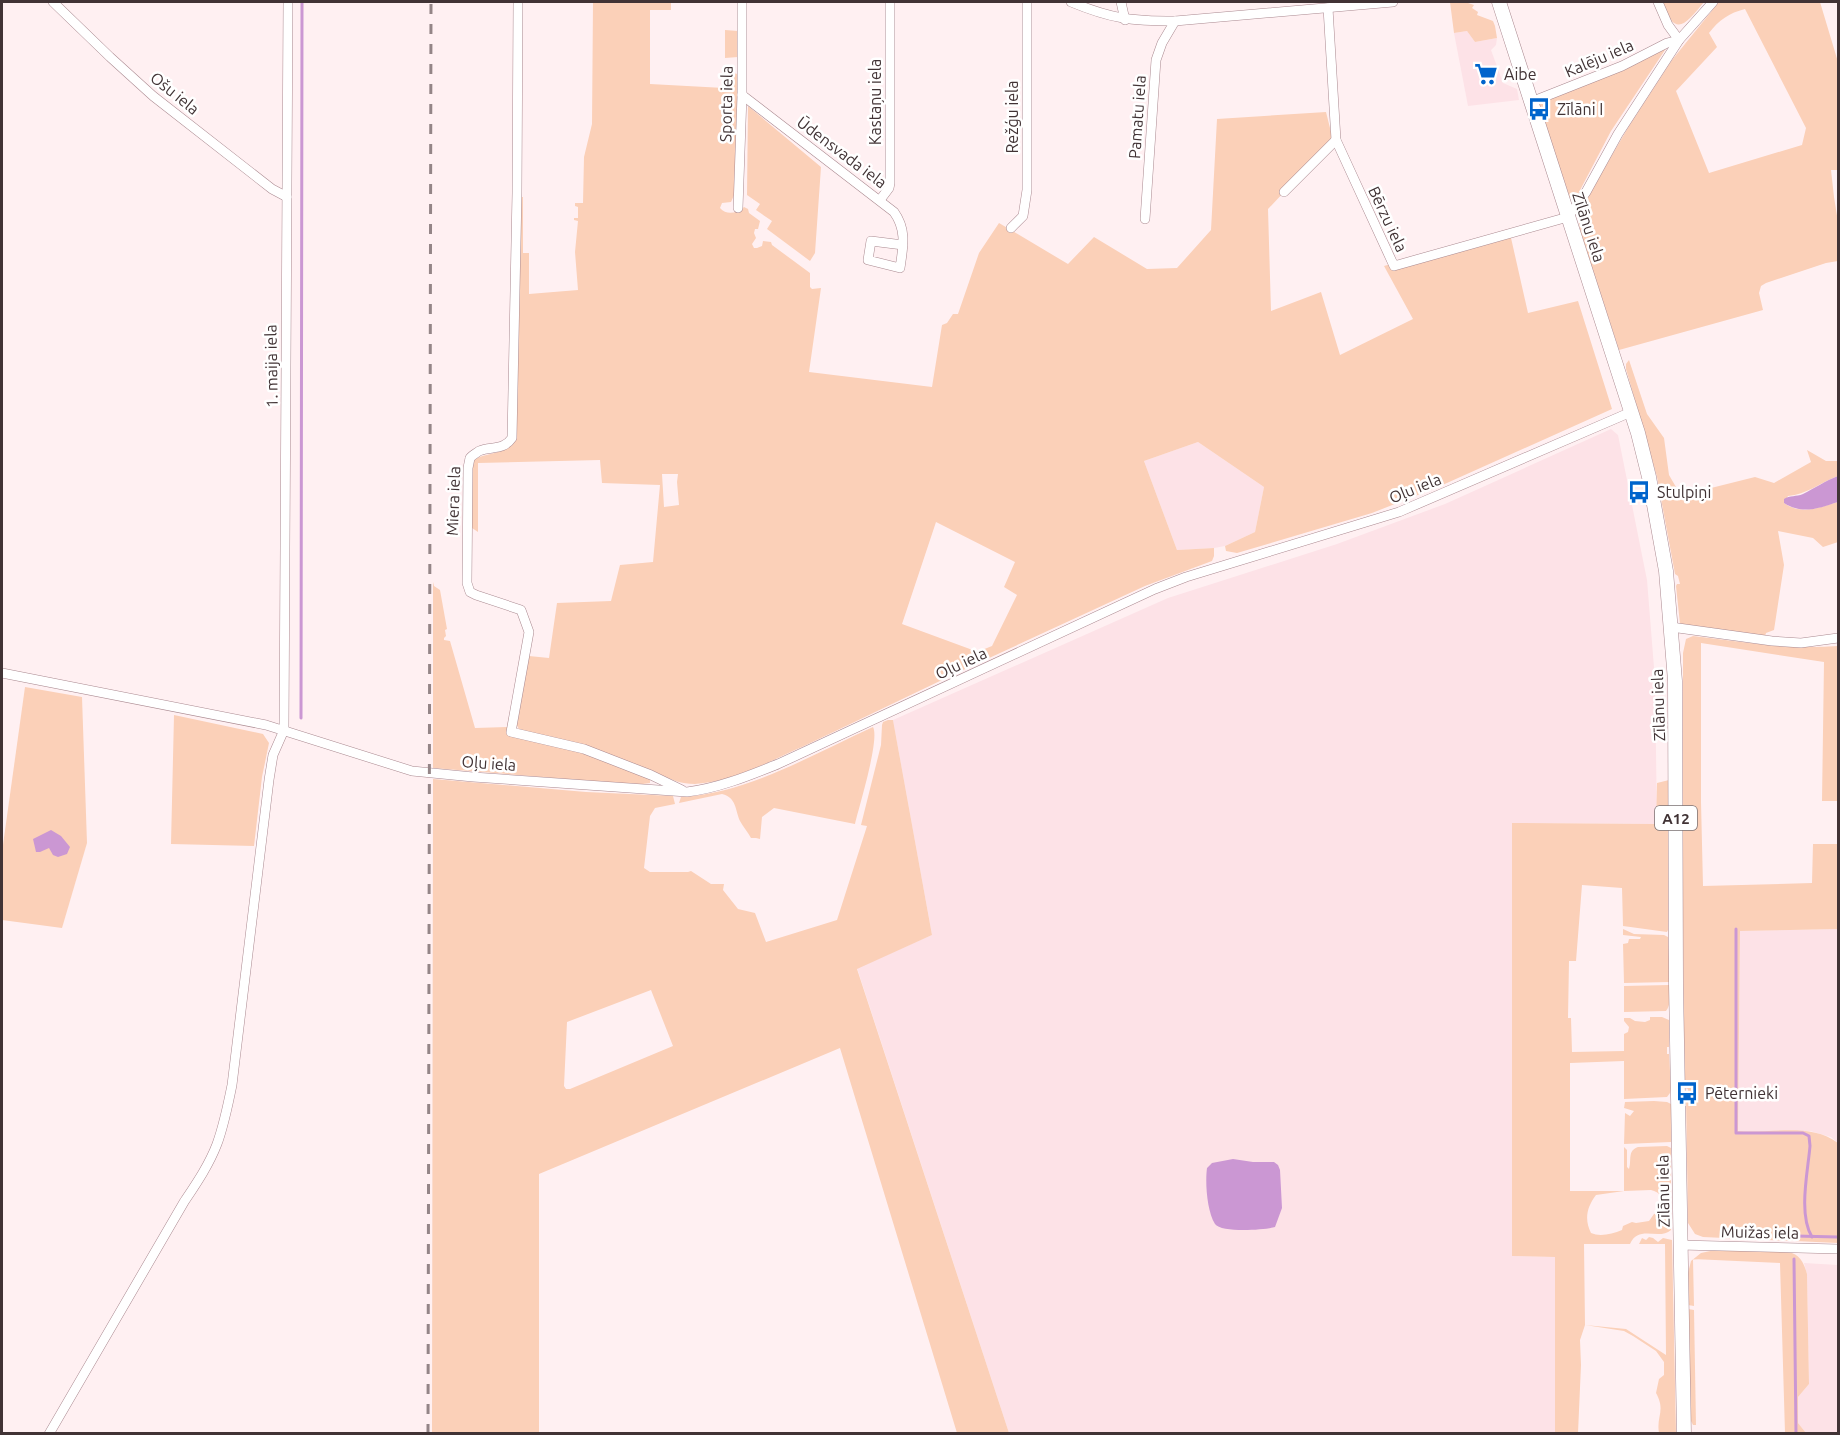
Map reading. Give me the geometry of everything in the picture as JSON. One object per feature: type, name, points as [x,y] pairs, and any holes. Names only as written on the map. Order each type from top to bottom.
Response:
[{"type":"highway","name":"Zīlānu iela","points":[[1499,2],[1631,412],[1649,477],[1666,571],[1675,681],[1676,984],[1684,1434]]},
{"type":"street","name":"Ošu iela","points":[[53,2],[153,96],[272,189],[287,197]]},
{"type":"street","name":"1. maija iela","points":[[284,730],[288,2]]},
{"type":"street","name":"Miera iela","points":[[518,2],[512,438],[508,444],[500,448],[478,451],[470,458],[466,583],[470,592],[521,610],[529,632],[511,732],[584,749],[651,775],[687,792]]},
{"type":"street","name":"Sporta iela","points":[[738,208],[742,95],[742,2]]},
{"type":"street","name":"Kastaņu iela","points":[[880,200],[890,183],[890,2]]},
{"type":"street","name":"Režģu iela","points":[[1011,228],[1023,216],[1027,190],[1027,2]]},
{"type":"street","points":[[1071,2],[1125,20],[1175,21],[1393,2]]},
{"type":"street","points":[[1121,2],[1125,20]]},
{"type":"street","points":[[1658,2],[1668,25],[1679,40]]},
{"type":"street","points":[[1568,218],[1586,192],[1618,134],[1679,40],[1713,2]]},
{"type":"street","name":"Bērzu iela","points":[[1329,8],[1336,140],[1394,266],[1568,218]]},
{"type":"street","name":"Pamatu iela","points":[[1145,219],[1156,60],[1162,43],[1175,21]]},
{"type":"street","name":"Kalēju iela","points":[[1531,102],[1622,66],[1667,43],[1679,40]]},
{"type":"street","name":"Ūdensvada iela","points":[[742,95],[894,212],[901,222],[903,245]]},
{"type":"street","points":[[1284,192],[1336,140]]},
{"type":"street","name":"Oļu iela","points":[[2,673],[284,730],[350,752],[422,772],[687,792],[706,789],[738,780],[778,764],[1155,589],[1186,577],[1399,512],[1631,412]]},
{"type":"street","points":[[1671,627],[1801,643],[1839,638]]},
{"type":"street","points":[[49,1434],[161,1240],[203,1173],[216,1146],[225,1119],[232,1085],[273,755],[284,730]]},
{"type":"street","name":"Muižas iela","points":[[1680,1245],[1839,1249]]},
{"type":"shaded area","points":[[593,2],[671,2],[671,10],[650,10],[650,84],[724,88],[725,72],[738,74],[740,78],[735,193],[731,202],[722,203],[720,208],[729,213],[744,207],[748,209],[749,213],[760,221],[754,233],[756,238],[752,244],[754,248],[762,246],[763,241],[771,242],[810,273],[812,289],[821,288],[809,372],[932,387],[942,325],[947,323],[953,314],[958,314],[979,253],[999,223],[1068,264],[1094,237],[1147,269],[1177,268],[1211,230],[1217,119],[1326,112],[1333,140],[1268,209],[1271,311],[1321,292],[1340,355],[1413,319],[1384,266],[1509,229],[1528,313],[1578,301],[1612,409],[1438,487],[1372,513],[1237,553],[1226,551],[1225,546],[1255,532],[1264,487],[1198,442],[1144,461],[1177,550],[1214,548],[1212,561],[1145,586],[987,659],[982,650],[992,646],[1017,595],[1004,587],[1015,562],[936,522],[902,624],[978,652],[982,661],[751,770],[709,782],[695,784],[677,781],[519,729],[516,724],[529,656],[549,658],[557,603],[611,601],[620,565],[653,562],[660,485],[602,483],[600,460],[478,463],[478,532],[472,528],[470,471],[473,460],[508,448],[516,438],[521,197],[523,197],[523,253],[529,253],[529,294],[578,290],[575,252],[578,221],[574,218],[578,218],[578,207],[575,203],[583,203],[584,157],[592,124]],"holes":[[[662,474],[678,474],[679,505],[664,507]]]},
{"type":"shaded area","points":[[1450,2],[1465,2],[1474,5],[1472,8],[1478,12],[1477,15],[1493,21],[1497,38],[1475,42],[1467,31],[1454,33]]},
{"type":"shaded area","points":[[1662,2],[1704,2],[1686,21],[1676,24],[1667,14]]},
{"type":"shaded area","points":[[1719,2],[1820,2],[1838,62],[1838,170],[1831,170],[1838,222],[1838,261],[1826,263],[1761,286],[1759,293],[1763,310],[1619,350],[1581,234],[1580,210],[1629,126],[1672,60]],"holes":[[[1745,9],[1806,128],[1802,145],[1709,173],[1676,91],[1717,47],[1709,33],[1729,15]]]},
{"type":"shaded area","points":[[725,30],[738,31],[738,57],[725,58]]},
{"type":"shaded area","points":[[1467,31],[1475,42],[1497,38],[1496,45],[1491,50],[1503,83],[1517,89],[1519,100],[1468,106],[1454,33]]},
{"type":"shaded area","points":[[1667,47],[1611,131],[1577,196],[1570,198],[1538,106],[1540,103]]},
{"type":"shaded area","points":[[748,106],[821,167],[815,253],[810,261],[767,229],[772,221],[756,210],[760,204],[747,195]]},
{"type":"shaded area","points":[[1629,360],[1647,414],[1664,438],[1669,475],[1676,487],[1687,494],[1755,477],[1774,483],[1811,462],[1807,450],[1826,461],[1838,461],[1838,476],[1807,491],[1788,496],[1784,503],[1804,510],[1838,502],[1838,542],[1823,547],[1813,538],[1778,531],[1784,565],[1774,630],[1766,633],[1765,637],[1680,624],[1676,586],[1680,584],[1675,574],[1657,477],[1626,369]]},
{"type":"shaded area","points":[[1611,429],[1618,435],[1647,580],[1655,680],[1657,824],[1512,823],[1513,1256],[1555,1257],[1555,1433],[1009,1433],[857,968],[932,935],[893,720],[1168,598],[1337,544],[1445,504]]},
{"type":"shaded area","points":[[1198,442],[1264,487],[1255,532],[1225,546],[1177,550],[1144,461]]},
{"type":"shaded area","points":[[1838,476],[1838,502],[1804,510],[1784,503],[1786,498],[1803,494]]},
{"type":"shaded area","points":[[433,582],[434,586],[440,590],[447,629],[444,640],[450,641],[475,728],[507,727],[518,671],[508,731],[582,751],[650,778],[650,783],[615,783],[433,768]]},
{"type":"shaded area","points":[[1693,636],[1783,646],[1838,646],[1838,801],[1822,801],[1824,662],[1701,643],[1703,886],[1812,883],[1813,844],[1838,844],[1838,929],[1740,931],[1738,1131],[1803,1131],[1827,1137],[1838,1143],[1838,1243],[1703,1237],[1695,1234],[1688,1223],[1686,1098],[1689,1098],[1688,1089],[1685,1088],[1683,979],[1683,653],[1686,639]]},
{"type":"shaded area","points":[[25,687],[82,697],[87,843],[62,928],[2,920],[2,852]]},
{"type":"shaded area","points":[[174,715],[263,734],[269,743],[262,777],[254,846],[171,844]]},
{"type":"shaded area","points":[[893,720],[932,935],[857,969],[1009,1433],[957,1433],[840,1048],[539,1174],[539,1433],[432,1433],[433,779],[586,792],[673,796],[675,804],[655,808],[650,816],[644,868],[650,872],[691,871],[711,884],[724,884],[723,890],[738,909],[755,913],[766,942],[837,920],[867,826],[861,825],[881,745],[883,722]],"holes":[[[651,990],[673,1046],[570,1089],[564,1086],[567,1022]]]},
{"type":"shaded area","points":[[873,727],[874,745],[855,824],[774,808],[762,817],[760,839],[751,838],[740,821],[733,801],[727,796],[722,794],[679,803],[681,797],[731,788],[779,771]]},
{"type":"shaded area","points":[[1669,780],[1668,930],[1667,932],[1623,926],[1622,888],[1582,885],[1576,961],[1569,961],[1568,1018],[1571,1018],[1572,1052],[1624,1051],[1624,1034],[1628,1032],[1629,1027],[1624,1018],[1645,1022],[1650,1020],[1650,1017],[1662,1017],[1669,1020],[1667,1054],[1669,1054],[1671,1088],[1667,1097],[1624,1099],[1624,1061],[1570,1063],[1570,1191],[1624,1191],[1624,1147],[1627,1150],[1629,1169],[1631,1153],[1638,1147],[1667,1146],[1671,1148],[1671,1230],[1661,1234],[1639,1235],[1630,1244],[1584,1244],[1585,1325],[1580,1340],[1578,1433],[1555,1433],[1555,1257],[1512,1256],[1512,823],[1656,824],[1657,783]],"holes":[[[1651,1190],[1662,1198],[1663,1211],[1654,1214],[1649,1221],[1632,1222],[1614,1233],[1602,1235],[1591,1233],[1588,1213],[1590,1204],[1596,1195]]]},
{"type":"shaded area","points":[[51,830],[61,836],[70,847],[67,854],[58,857],[53,855],[49,848],[36,852],[33,839]]},
{"type":"shaded area","points":[[1623,929],[1634,934],[1668,937],[1670,982],[1624,983],[1623,944],[1628,943],[1629,939],[1640,939],[1641,937],[1623,935]]},
{"type":"shaded area","points":[[1838,929],[1838,1143],[1831,1137],[1810,1131],[1738,1132],[1740,931]]},
{"type":"shaded area","points":[[1669,985],[1670,996],[1666,1011],[1624,1012],[1624,986]]},
{"type":"shaded area","points":[[1654,1101],[1671,1104],[1671,1142],[1624,1144],[1625,1113],[1630,1116],[1634,1111],[1624,1108],[1625,1102]]},
{"type":"shaded area","points":[[1233,1159],[1274,1162],[1278,1165],[1282,1208],[1275,1227],[1234,1230],[1215,1224],[1207,1197],[1207,1168],[1212,1163]]},
{"type":"shaded area","points":[[1649,1237],[1658,1242],[1663,1238],[1672,1240],[1676,1433],[1659,1433],[1661,1409],[1656,1393],[1659,1379],[1664,1375],[1664,1362],[1656,1351],[1624,1331],[1585,1325],[1626,1329],[1666,1355],[1665,1244],[1639,1244],[1642,1238],[1646,1240]]},
{"type":"shaded area","points":[[1715,1250],[1788,1252],[1801,1260],[1807,1274],[1809,1384],[1798,1397],[1798,1423],[1806,1433],[1785,1433],[1780,1263],[1693,1259],[1701,1253]]},
{"type":"shaded area","points":[[1693,1259],[1694,1306],[1688,1305],[1688,1273]]},
{"type":"shaded area","points":[[1804,1263],[1838,1265],[1838,1433],[1806,1433],[1798,1423],[1798,1397],[1809,1384],[1807,1274]]},
{"type":"shaded area","points":[[1688,1309],[1694,1310],[1696,1425],[1693,1425],[1691,1421]]},
{"type":"waterway","points":[[301,718],[302,2]]},
{"type":"waterway","points":[[1736,929],[1736,1133],[1803,1133],[1809,1136],[1805,1205],[1808,1228],[1812,1237]]},
{"type":"waterway","points":[[1795,1236],[1838,1237]]},
{"type":"waterway","points":[[1794,1259],[1796,1434]]},
{"type":"railway","points":[[428,1434],[431,2]]},
{"type":"place","name":"Aibe","points":[[1486,74]]},
{"type":"place","name":"Zīlāni I","points":[[1539,109]]},
{"type":"place","name":"Stulpiņi","points":[[1639,492]]},
{"type":"place","name":"Pēternieki","points":[[1687,1093]]}]
